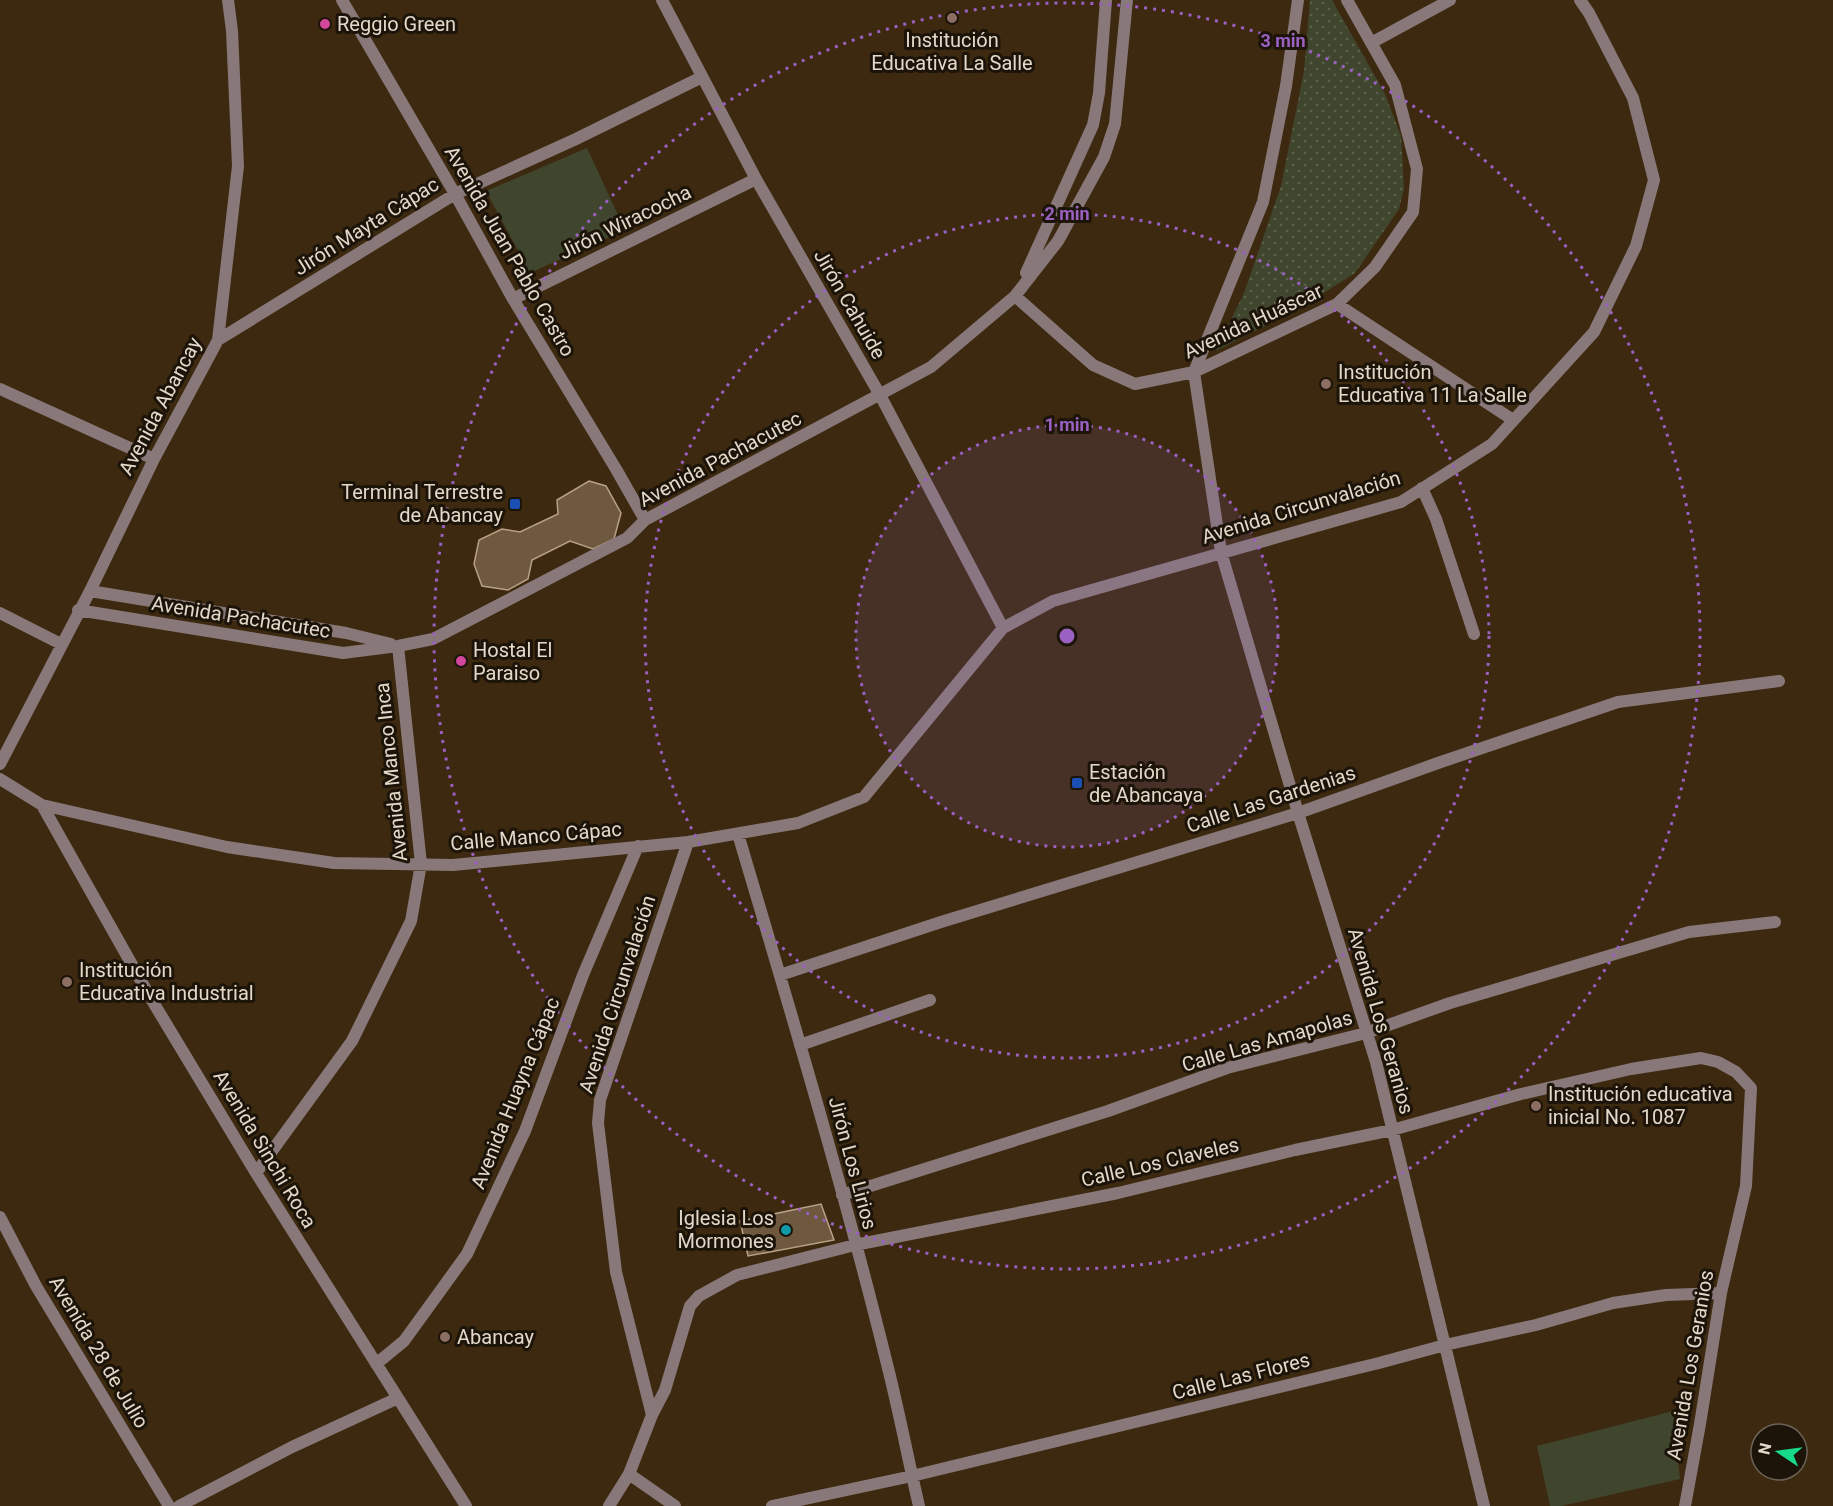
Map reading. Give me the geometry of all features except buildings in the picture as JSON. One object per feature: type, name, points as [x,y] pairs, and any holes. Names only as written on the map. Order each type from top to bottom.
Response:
[{"type":"street","name":"Avenida Abancay","points":[[0,764],[78,610],[90,591],[154,459],[218,340],[238,166],[232,31],[228,0]]},
{"type":"street","name":"Avenida Juan Pablo Castro","points":[[342,0],[513,299],[645,520]]},
{"type":"street","name":"Jirón Cahuide","points":[[662,0],[756,179],[880,395],[1004,628]]},
{"type":"street","name":"Avenida Pachacutec","points":[[1015,296],[1093,125],[1099,93],[1106,0]]},
{"type":"street","name":"Avenida Pachacutec","points":[[78,610],[343,653],[433,639],[627,538],[645,520],[931,367],[1015,296],[1058,241],[1104,157],[1115,124],[1127,0]]},
{"type":"street","points":[[1194,372],[1263,202],[1286,86],[1298,0]]},
{"type":"street","name":"Avenida Huáscar","points":[[1015,296],[1093,365],[1136,384],[1194,372],[1337,304],[1375,267],[1413,212],[1417,169],[1395,85],[1347,0]]},
{"type":"street","points":[[1371,43],[1450,0]]},
{"type":"street","name":"Avenida Circunvalación","points":[[1004,628],[1053,601],[1401,502],[1492,444],[1594,332],[1636,246],[1654,180],[1633,98],[1580,0]]},
{"type":"street","name":"Jirón Mayta Cápac","points":[[218,340],[455,194],[576,139],[702,77]]},
{"type":"street","name":"Jirón Wiracocha","points":[[513,299],[756,179]]},
{"type":"street","points":[[1337,304],[1513,420]]},
{"type":"street","name":"Avenida Los Geranios","points":[[1194,372],[1221,552],[1298,813],[1376,1062],[1484,1506]]},
{"type":"street","points":[[0,389],[154,459]]},
{"type":"street","points":[[1422,488],[1436,519],[1474,634]]},
{"type":"street","name":"Avenida Pachacutec","points":[[90,591],[346,633],[398,646]]},
{"type":"street","points":[[0,614],[61,644]]},
{"type":"street","name":"Calle Manco Cápac","points":[[0,779],[42,805],[228,847],[334,863],[453,865],[688,842],[798,823],[864,797],[1004,628]]},
{"type":"street","name":"Avenida Manco Inca","points":[[256,1173],[352,1041],[411,921],[421,864],[398,646]]},
{"type":"street","name":"Calle Las Gardenias","points":[[780,975],[941,922],[1298,813],[1618,702],[1779,681]]},
{"type":"street","name":"Avenida Sinchi Roca","points":[[42,805],[153,1002],[256,1173],[466,1506]]},
{"type":"street","name":"Jirón Los Lirios","points":[[738,834],[842,1195],[887,1364],[919,1506]]},
{"type":"street","name":"Avenida Circunvalación","points":[[652,1415],[616,1272],[598,1123],[600,1100],[607,1075],[688,842]]},
{"type":"street","name":"Avenida Huayna Cápac","points":[[376,1364],[404,1341],[467,1254],[525,1131],[583,975],[638,846]]},
{"type":"street","name":"Calle Las Amapolas","points":[[842,1195],[1108,1111],[1227,1068],[1366,1033],[1450,1003],[1689,932],[1775,922]]},
{"type":"street","points":[[800,1045],[930,1000]]},
{"type":"street","name":"Calle Los Claveles","points":[[652,1415],[665,1390],[690,1306],[699,1296],[737,1275],[855,1245],[1118,1193],[1295,1150],[1392,1130],[1521,1094],[1631,1069],[1701,1058],[1718,1062],[1736,1072],[1751,1088]]},
{"type":"street","name":"Avenida Los Geranios","points":[[1685,1506],[1720,1293],[1746,1186],[1751,1088]]},
{"type":"street","name":"Avenida 28 de Julio","points":[[0,1217],[36,1286],[168,1506]]},
{"type":"street","name":"Calle Las Flores","points":[[772,1506],[912,1476],[1368,1366],[1445,1345],[1536,1326],[1613,1303],[1666,1295],[1720,1293]]},
{"type":"street","points":[[179,1506],[292,1447],[398,1398]]},
{"type":"street","points":[[609,1506],[629,1474],[652,1415]]},
{"type":"street","points":[[629,1474],[675,1506]]},
{"type":"green space","points":[[1310,0],[1332,0],[1385,94],[1401,136],[1404,188],[1399,209],[1355,273],[1303,306],[1216,351],[1244,293],[1281,186],[1304,71]]},
{"type":"green space","points":[[587,148],[625,230],[530,273],[486,191]]},
{"type":"green space","points":[[1673,1411],[1680,1479],[1561,1506],[1550,1506],[1537,1446]]},
{"type":"place","name":"Institución Educativa La Salle","points":[[952,18]]},
{"type":"place","name":"Reggio Green","points":[[325,24]]},
{"type":"place","name":"Institución Educativa 11 La Salle","points":[[1326,384]]},
{"type":"place","name":"Terminal Terrestre de Abancay","points":[[515,504]]},
{"type":"place","name":"Hostal El Paraiso","points":[[461,661]]},
{"type":"place","name":"Estación de Abancaya","points":[[1077,783]]},
{"type":"place","name":"Institución Educativa Industrial","points":[[67,982]]},
{"type":"place","name":"Institución educativa inicial No. 1087","points":[[1536,1106]]},
{"type":"place","name":"Iglesia Los Mormones","points":[[786,1230]]},
{"type":"place","name":"Abancay","points":[[445,1337]]}]
